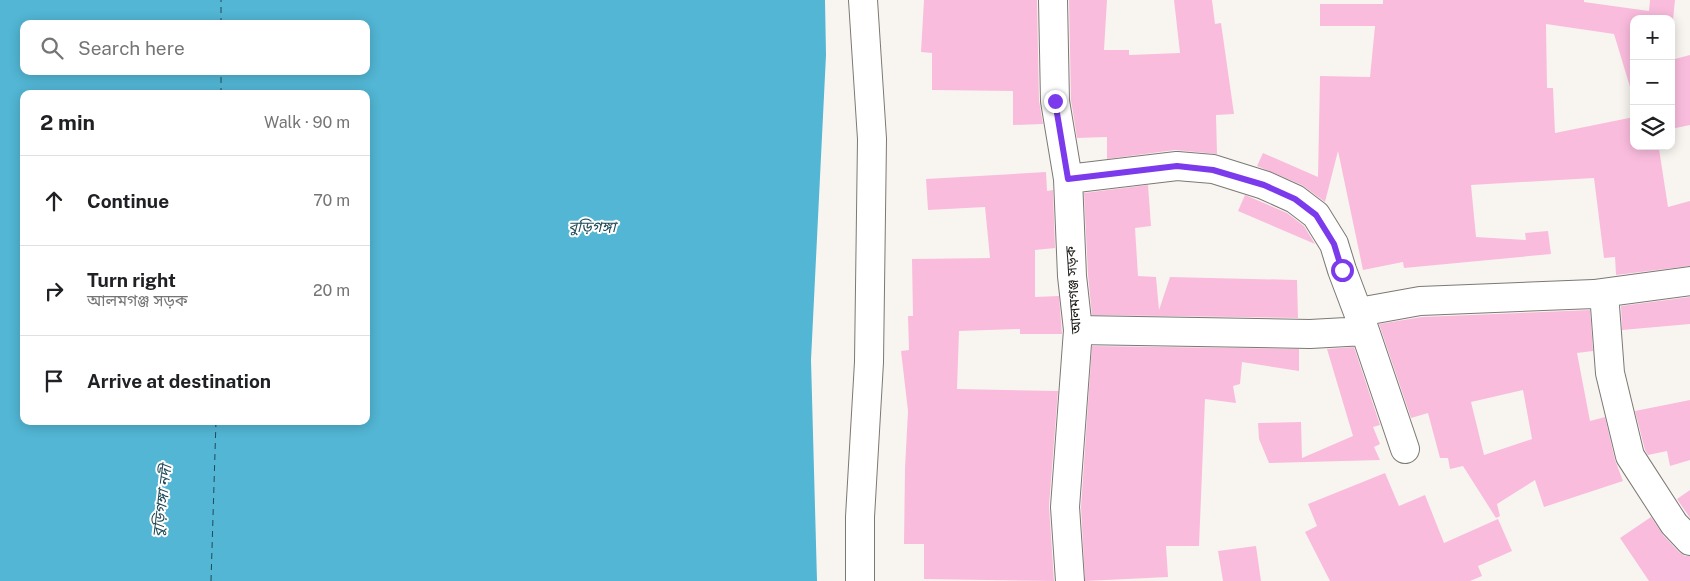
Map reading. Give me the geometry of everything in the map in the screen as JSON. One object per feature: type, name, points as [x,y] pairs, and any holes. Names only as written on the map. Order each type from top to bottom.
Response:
[{"type":"street","points":[[860,581],[860,517],[869,362],[872,139],[863,0]]},
{"type":"street","name":"আলমগঞ্জ সড়ক","points":[[1053,0],[1055,101],[1068,179],[1072,276],[1078,330],[1065,507],[1070,581]]},
{"type":"street","points":[[1068,179],[1177,166],[1213,170],[1264,185],[1295,199],[1316,215],[1334,244],[1405,449]]},
{"type":"street","points":[[1078,330],[1310,334],[1362,321],[1420,301],[1604,293],[1690,281]]},
{"type":"street","points":[[1604,293],[1610,373],[1630,456],[1674,524],[1690,541]]},
{"type":"water","name":"বুড়িগঙ্গা","points":[[0,0],[825,0],[826,55],[811,360],[817,581],[0,581]]},
{"type":"building","points":[[924,0],[1037,0],[1039,101],[1043,124],[1013,125],[1013,91],[932,90],[932,53],[921,52]]},
{"type":"building","points":[[1069,0],[1107,0],[1104,50],[1129,50],[1129,55],[1180,53],[1174,0],[1212,0],[1215,24],[1221,23],[1234,114],[1216,115],[1217,154],[1175,150],[1107,159],[1107,137],[1077,138],[1071,100]]},
{"type":"building","points":[[1383,0],[1584,0],[1584,2],[1649,11],[1650,0],[1675,0],[1674,15],[1630,15],[1630,87],[1614,34],[1546,24],[1547,88],[1553,88],[1555,133],[1630,118],[1630,150],[1659,150],[1668,207],[1690,201],[1690,266],[1616,275],[1615,257],[1604,258],[1594,178],[1471,185],[1476,237],[1526,240],[1525,233],[1548,231],[1551,254],[1404,268],[1403,262],[1363,270],[1338,151],[1325,202],[1302,185],[1257,166],[1263,153],[1318,177],[1320,76],[1370,77],[1375,26],[1320,26],[1320,4],[1383,4]]},
{"type":"building","points":[[1690,55],[1690,125],[1675,128],[1675,60]]},
{"type":"building","points":[[1046,172],[1047,191],[1053,190],[1055,248],[1035,250],[1035,297],[1059,296],[1062,334],[1020,334],[1020,329],[959,331],[957,389],[1058,391],[1049,506],[1054,581],[924,579],[924,544],[904,544],[908,411],[901,351],[909,350],[908,316],[913,316],[912,259],[990,258],[985,207],[928,210],[926,179]]},
{"type":"building","points":[[1148,185],[1151,226],[1135,228],[1138,276],[1156,277],[1159,310],[1170,277],[1297,280],[1298,318],[1092,315],[1084,193]]},
{"type":"building","points":[[1245,195],[1287,213],[1304,226],[1315,244],[1238,211]]},
{"type":"building","points":[[1690,297],[1690,324],[1622,330],[1621,306]]},
{"type":"building","points":[[1590,310],[1593,351],[1577,353],[1590,421],[1605,417],[1615,460],[1623,481],[1544,507],[1535,480],[1497,504],[1500,516],[1496,518],[1463,466],[1450,469],[1448,458],[1440,458],[1428,413],[1411,418],[1379,324],[1422,317]],"holes":[[[1523,390],[1532,439],[1484,455],[1471,402]]]},
{"type":"building","points":[[1092,346],[1299,349],[1299,371],[1242,362],[1240,384],[1233,386],[1236,403],[1205,399],[1199,546],[1166,546],[1168,577],[1085,581],[1081,507]]},
{"type":"building","points":[[1354,347],[1380,425],[1373,427],[1380,444],[1374,447],[1380,460],[1269,463],[1259,439],[1258,423],[1301,422],[1302,458],[1353,436],[1327,349]]},
{"type":"building","points":[[1690,400],[1690,460],[1670,466],[1667,451],[1648,455],[1635,411]]},
{"type":"building","points":[[1385,473],[1399,506],[1425,495],[1444,543],[1498,519],[1512,551],[1478,566],[1482,576],[1470,581],[1330,581],[1305,532],[1317,526],[1308,504]]},
{"type":"building","points":[[1690,490],[1690,518],[1677,499]]},
{"type":"building","points":[[1651,517],[1663,535],[1679,552],[1685,556],[1690,556],[1690,581],[1649,581],[1620,538]]},
{"type":"building","points":[[1256,546],[1261,581],[1223,581],[1218,551]]},
{"type":"ferry route","points":[[221,0],[221,20]]},
{"type":"ferry route","points":[[221,75],[221,90]]},
{"type":"ferry route","points":[[211,581],[216,425]]},
{"type":"route","points":[[1055,101],[1068,179],[1177,166],[1213,170],[1264,185],[1295,199],[1316,215],[1334,244],[1342,270]]},
{"type":"water label","name":"বুড়িগঙ্গা নদী","points":[[162,501]]}]
